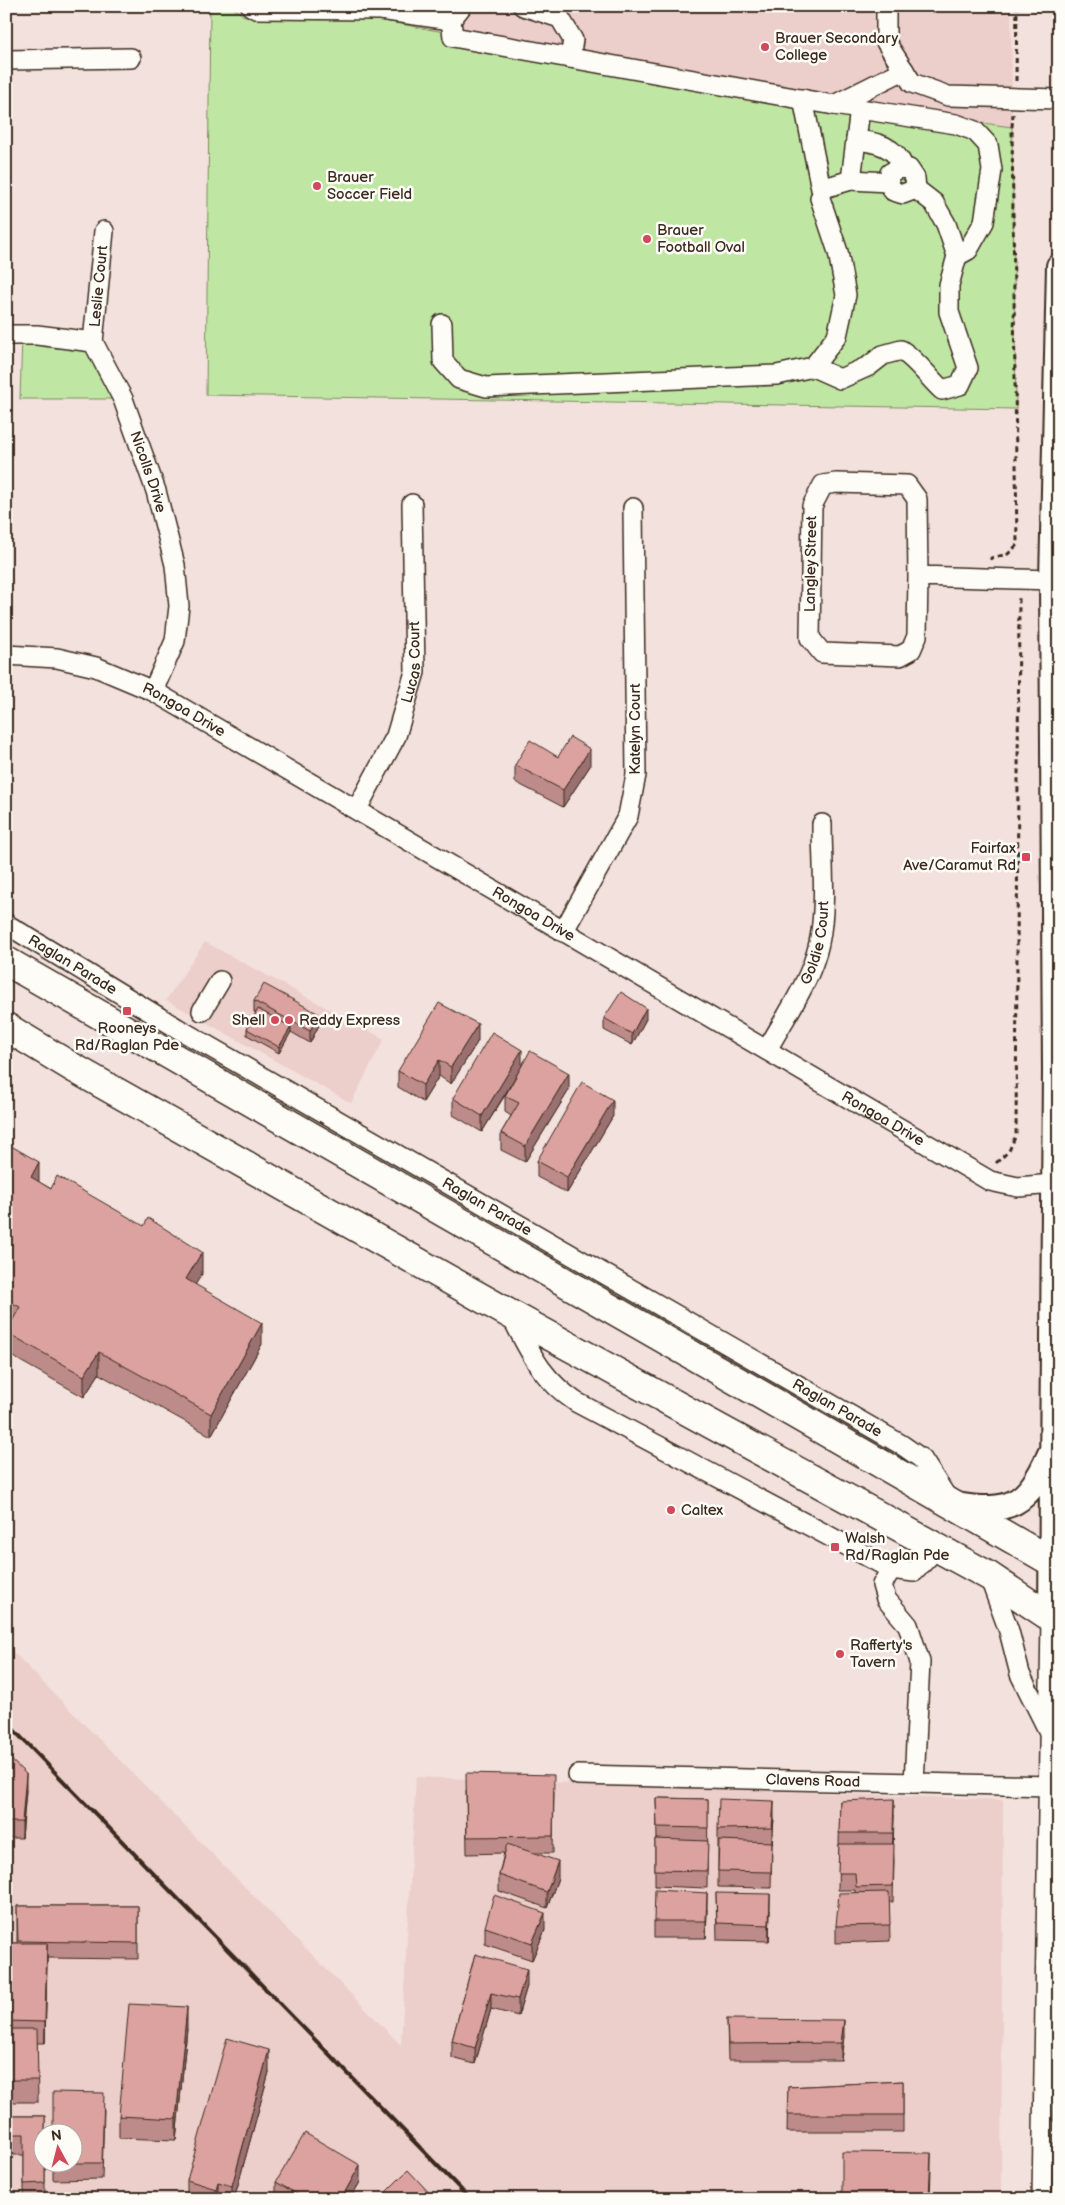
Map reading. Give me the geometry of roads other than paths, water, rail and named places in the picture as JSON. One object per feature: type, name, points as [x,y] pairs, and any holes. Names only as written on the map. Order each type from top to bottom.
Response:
[{"type":"highway","name":"Raglan Parade","points":[[6,961],[1056,1564]]},
{"type":"highway","points":[[6,1027],[72,1067],[510,1314],[719,1427],[936,1549],[989,1576],[1055,1621]]},
{"type":"main road","points":[[1055,1621],[1056,1564],[1052,1450],[1053,1184],[1057,1070],[1052,580],[1056,495],[1059,266]]},
{"type":"main road","points":[[951,1505],[991,1509],[1021,1499],[1034,1486],[1052,1450]]},
{"type":"street","points":[[251,6],[256,9],[456,13],[453,37],[834,105],[956,124],[975,131],[988,145],[992,170],[984,222],[968,250],[957,256]]},
{"type":"street","points":[[523,6],[560,18],[573,40],[570,58]]},
{"type":"street","points":[[886,6],[886,42],[912,83],[948,96],[1059,99]]},
{"type":"street","points":[[6,60],[131,58]]},
{"type":"street","points":[[834,105],[904,70]]},
{"type":"street","points":[[803,99],[819,188],[838,252],[846,295],[837,336],[813,367]]},
{"type":"street","points":[[851,180],[860,109]]},
{"type":"street","points":[[856,140],[886,146],[894,152],[904,168]]},
{"type":"street","points":[[442,324],[443,361],[459,379],[486,387],[777,376],[813,367],[840,379],[869,366],[883,355],[901,350],[915,359],[928,378],[942,390],[960,385],[968,368],[949,312],[949,284],[957,256],[946,224],[934,203],[916,189],[915,178],[909,169],[899,168],[890,173],[888,182],[893,191],[903,194],[916,189]]},
{"type":"street","points":[[819,188],[851,180],[888,182]]},
{"type":"street","name":"Leslie Court","points":[[93,342],[104,231]]},
{"type":"street","points":[[6,335],[36,335],[93,342]]},
{"type":"street","name":"Nicolls Drive","points":[[93,342],[121,394],[156,491],[174,566],[180,606],[175,641],[153,691]]},
{"type":"street","name":"Langley Street","points":[[836,483],[907,485],[917,499],[918,576],[917,636],[911,650],[900,656],[822,654],[810,638],[812,506],[823,485],[836,483]]},
{"type":"street","name":"Lucas Court","points":[[357,810],[396,736],[415,672],[412,504]]},
{"type":"street","name":"Katelyn Court","points":[[563,932],[628,816],[636,775],[632,508]]},
{"type":"street","points":[[918,576],[1052,580]]},
{"type":"street","name":"Rongoa Drive","points":[[6,655],[57,658],[96,667],[153,691],[990,1181],[1018,1187],[1053,1184]]},
{"type":"street","name":"Goldie Court","points":[[767,1050],[807,977],[818,944],[822,912],[822,824]]},
{"type":"street","name":"Raglan Parade","points":[[6,924],[185,1033],[902,1444],[922,1459],[951,1505]]},
{"type":"street","points":[[202,1011],[220,981]]},
{"type":"street","points":[[510,1314],[539,1369],[559,1390],[576,1402],[891,1568],[914,1572],[936,1549]]},
{"type":"street","points":[[891,1568],[882,1585],[886,1599],[908,1625],[920,1662],[914,1783]]},
{"type":"street","points":[[989,1576],[1009,1630],[1020,1674],[1049,1733]]},
{"type":"street","points":[[1042,2199],[1049,1733],[1054,1700],[1055,1621]]},
{"type":"street","name":"Clavens Road","points":[[578,1775],[1049,1786]]},
{"type":"railway","points":[[6,1722],[470,2199]]},
{"type":"place","name":"Brauer Secondary College","points":[[765,47]]},
{"type":"place","name":"Brauer Soccer Field","points":[[317,186]]},
{"type":"place","name":"Brauer Football Oval","points":[[647,239]]},
{"type":"place","name":"Fairfax Ave/Caramut Rd","points":[[1026,857]]},
{"type":"place","name":"Rooneys Rd/Raglan Pde","points":[[127,1011]]},
{"type":"place","name":"Shell","points":[[275,1020]]},
{"type":"place","name":"Reddy Express","points":[[289,1020]]},
{"type":"place","name":"Caltex","points":[[671,1510]]},
{"type":"place","name":"Walsh Rd/Raglan Pde","points":[[835,1547]]},
{"type":"place","name":"Rafferty's Tavern","points":[[840,1654]]}]
